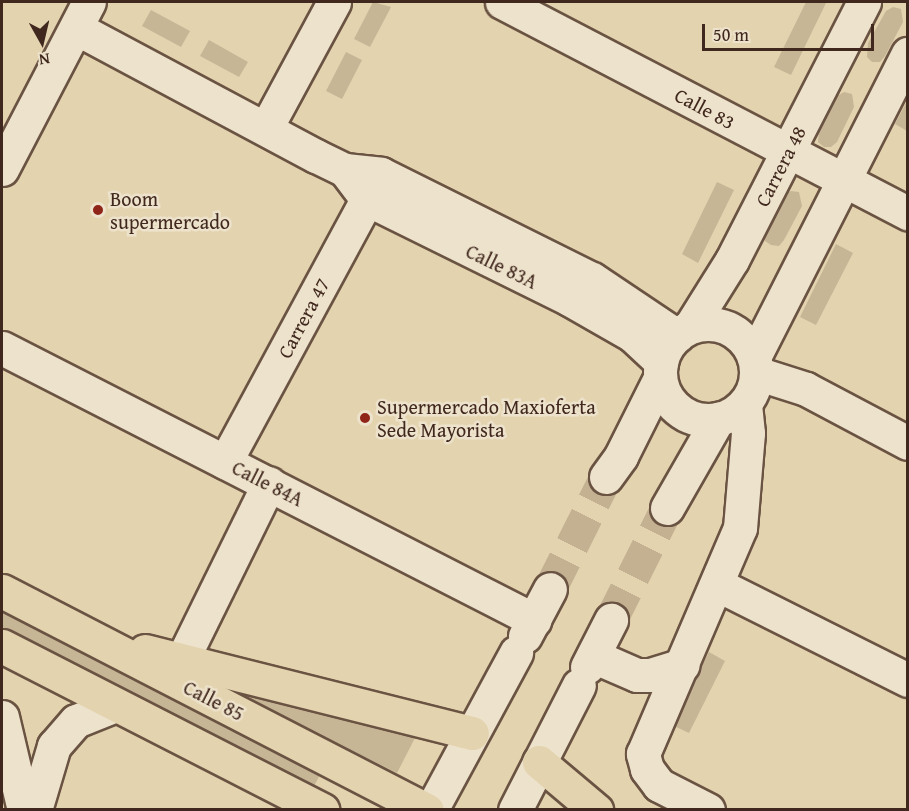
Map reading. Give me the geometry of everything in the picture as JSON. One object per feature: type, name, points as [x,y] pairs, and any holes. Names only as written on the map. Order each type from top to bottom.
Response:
[{"type":"main road","name":"Calle 85","points":[[2,591],[429,810]]},
{"type":"main road","points":[[90,637],[472,733]]},
{"type":"main road","points":[[2,646],[322,810]]},
{"type":"main road","points":[[539,762],[596,810]]},
{"type":"street","points":[[266,128],[334,2]]},
{"type":"street","name":"Calle 83","points":[[502,2],[908,213]]},
{"type":"street","name":"Carrera 48","points":[[606,477],[621,456],[672,351],[732,260],[864,2]]},
{"type":"street","points":[[2,169],[83,15]]},
{"type":"street","name":"Calle 83A","points":[[83,15],[266,128],[374,186],[632,335],[672,351]]},
{"type":"street","points":[[668,508],[743,388],[842,178],[908,54]]},
{"type":"street","name":"Carrera 47","points":[[225,462],[374,186]]},
{"type":"street","points":[[708,810],[659,785],[647,770],[643,754],[734,548],[744,501],[748,433],[743,388],[736,332],[721,326],[672,351],[674,406],[702,420],[743,388],[806,389],[908,443]]},
{"type":"street","name":"Calle 84A","points":[[2,348],[270,483],[525,636]]},
{"type":"street","points":[[182,660],[270,483]]},
{"type":"street","points":[[718,585],[908,680]]},
{"type":"street","points":[[429,810],[550,589]]},
{"type":"street","points":[[515,810],[611,620]]},
{"type":"street","points":[[586,669],[650,675],[682,665]]},
{"type":"street","points":[[35,810],[54,746],[76,721],[116,705]]},
{"type":"street","points":[[2,717],[24,810]]},
{"type":"shaded area","points":[[373,2],[391,7],[370,47],[354,39]]},
{"type":"shaded area","points":[[806,2],[826,3],[791,75],[774,67]]},
{"type":"shaded area","points":[[893,7],[901,9],[903,22],[885,56],[880,62],[872,62],[867,57],[868,43],[886,11]]},
{"type":"shaded area","points":[[151,10],[190,31],[181,47],[142,26]]},
{"type":"shaded area","points":[[209,40],[248,62],[239,77],[200,56]]},
{"type":"shaded area","points":[[346,52],[362,60],[342,99],[326,91]]},
{"type":"shaded area","points":[[844,92],[852,94],[854,107],[837,142],[831,147],[824,147],[818,142],[819,128],[837,96]]},
{"type":"shaded area","points":[[907,101],[907,131],[895,124]]},
{"type":"shaded area","points":[[717,182],[734,190],[698,263],[682,254]]},
{"type":"shaded area","points":[[791,191],[799,192],[802,206],[784,240],[779,246],[771,245],[765,241],[766,226],[785,194]]},
{"type":"shaded area","points":[[836,244],[853,253],[816,325],[800,317]]},
{"type":"shaded area","points":[[2,603],[322,771],[311,792],[2,630]]},
{"type":"shaded area","points":[[709,652],[725,661],[689,733],[672,725]]},
{"type":"shaded area","points":[[189,670],[416,736],[397,773]]},
{"type":"tunnel","points":[[550,589],[606,477]]},
{"type":"tunnel","points":[[611,620],[667,508]]},
{"type":"place","name":"Boom supermercado","points":[[98,210]]},
{"type":"place","name":"Supermercado Maxioferta Sede Mayorista","points":[[365,418]]}]
